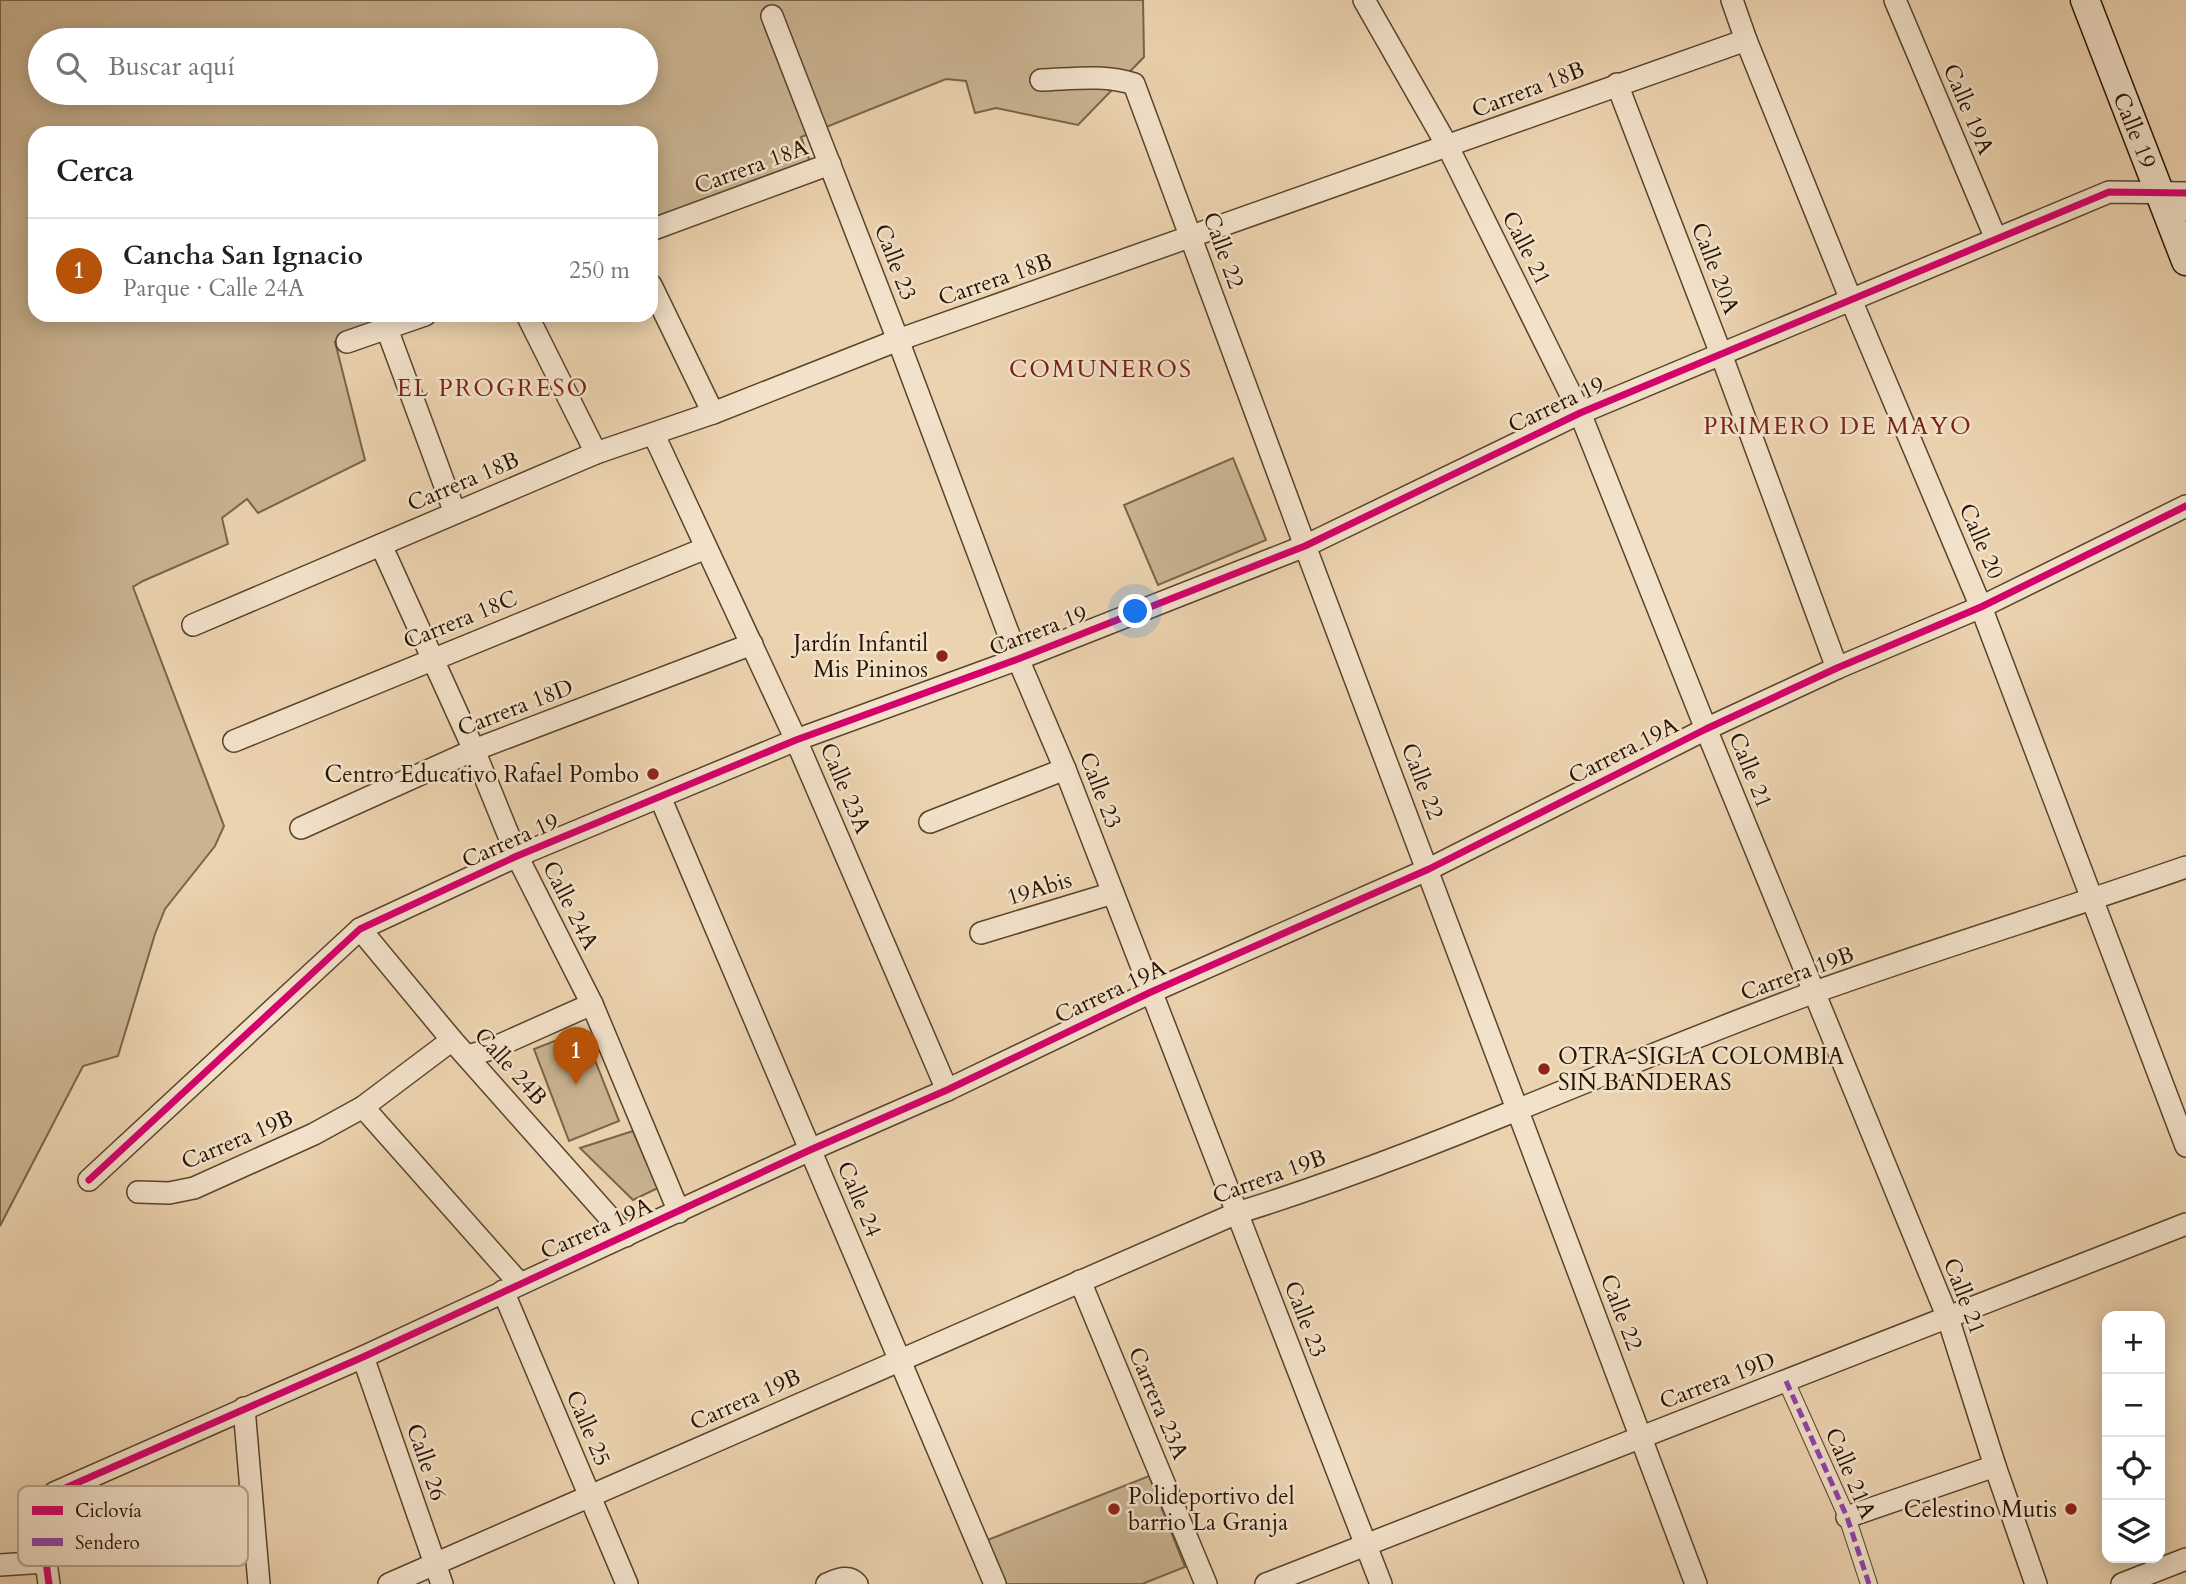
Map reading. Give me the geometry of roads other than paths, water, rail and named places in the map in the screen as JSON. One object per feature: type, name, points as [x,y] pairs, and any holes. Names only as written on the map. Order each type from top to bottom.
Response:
[{"type":"main road","name":"Calle 19","points":[[2085,0],[2173,193],[2186,261]]},
{"type":"street","name":"Calle 21","points":[[1364,0],[1448,147],[1580,413],[1706,730],[1948,1318],[2036,1584]]},
{"type":"street","name":"Calle 20","points":[[1732,0],[1851,300],[1981,607],[2186,1146]]},
{"type":"street","name":"Calle 19A","points":[[1895,0],[1996,239]]},
{"type":"street","name":"Calle 23","points":[[772,16],[1018,659],[1065,769],[1381,1584]]},
{"type":"street","name":"Carrera 18B","points":[[193,625],[596,453],[713,413],[898,340],[1746,40]]},
{"type":"street","name":"Calle 22","points":[[1041,80],[1117,78],[1134,84],[1696,1584]]},
{"type":"street","name":"Calle 20A","points":[[1617,84],[1721,354],[1837,668]]},
{"type":"street","name":"Carrera 18A","points":[[658,227],[830,164]]},
{"type":"street","name":"Carrera 19","points":[[89,1180],[360,929],[517,856],[796,740],[1018,659],[1305,545],[1580,413],[2109,192],[2173,193]]},
{"type":"street","points":[[2173,193],[2186,210]]},
{"type":"street","points":[[658,299],[713,413]]},
{"type":"street","points":[[346,342],[406,322]]},
{"type":"street","points":[[530,322],[596,453]]},
{"type":"street","points":[[387,329],[455,513]]},
{"type":"street","name":"Calle 23A","points":[[653,435],[796,740],[947,1090]]},
{"type":"street","name":"Carrera 19A","points":[[70,1486],[363,1357],[810,1150],[947,1090],[1151,992],[1429,869],[1706,730],[1837,668],[1981,607],[2186,506]]},
{"type":"street","name":"Calle 24A","points":[[381,545],[474,750],[517,856],[592,1004],[679,1212]]},
{"type":"street","name":"Carrera 18C","points":[[234,741],[706,548]]},
{"type":"street","name":"Carrera 18D","points":[[301,828],[474,750],[752,644]]},
{"type":"street","points":[[930,822],[1065,769]]},
{"type":"street","name":"Calle 24","points":[[660,797],[995,1584]]},
{"type":"street","name":"Carrera 19B","points":[[388,1584],[439,1574],[589,1497],[1237,1213],[1293,1196],[1519,1111],[1815,992],[2186,867]]},
{"type":"street","name":"19Abis","points":[[981,933],[1113,893]]},
{"type":"street","name":"Calle 24B","points":[[360,929],[452,1040],[626,1236]]},
{"type":"street","points":[[468,1056],[491,1049],[592,1004]]},
{"type":"street","name":"Carrera 19B","points":[[138,1192],[169,1193],[194,1188],[314,1135],[363,1107],[452,1040]]},
{"type":"street","name":"Calle 25","points":[[363,1107],[512,1288],[589,1497],[627,1584]]},
{"type":"street","name":"Carrera 19D","points":[[1266,1584],[2186,1224]]},
{"type":"street","name":"Carrera 23A","points":[[1080,1281],[1206,1584]]},
{"type":"street","name":"Calle 26","points":[[363,1357],[439,1574]]},
{"type":"street","name":"Calle 21A","points":[[1786,1381],[1847,1517],[1869,1584]]},
{"type":"street","points":[[244,1408],[259,1584]]},
{"type":"street","points":[[1847,1517],[1995,1466]]},
{"type":"street","points":[[2122,1584],[2186,1559]]},
{"type":"street","points":[[0,1566],[18,1564]]},
{"type":"street","points":[[47,1566],[49,1584]]},
{"type":"street","points":[[827,1584],[842,1578],[856,1582]]},
{"type":"place","name":"Jardín Infantil Mis Pininos","points":[[942,656]]},
{"type":"place","name":"Centro Educativo Rafael Pombo","points":[[653,774]]},
{"type":"place","name":"OTRA-SIGLA COLOMBIA SIN BANDERAS","points":[[1544,1069]]},
{"type":"place","name":"Cancha San Ignacio","points":[[576,1085]]},
{"type":"place","name":"Polideportivo del barrio La Granja","points":[[1114,1509]]},
{"type":"place","name":"Celestino Mutis","points":[[2071,1509]]},
{"type":"district","name":"COMUNEROS","points":[[1101,369]]},
{"type":"district","name":"EL PROGRESO","points":[[493,388]]},
{"type":"district","name":"PRIMERO DE MAYO","points":[[1838,426]]}]
